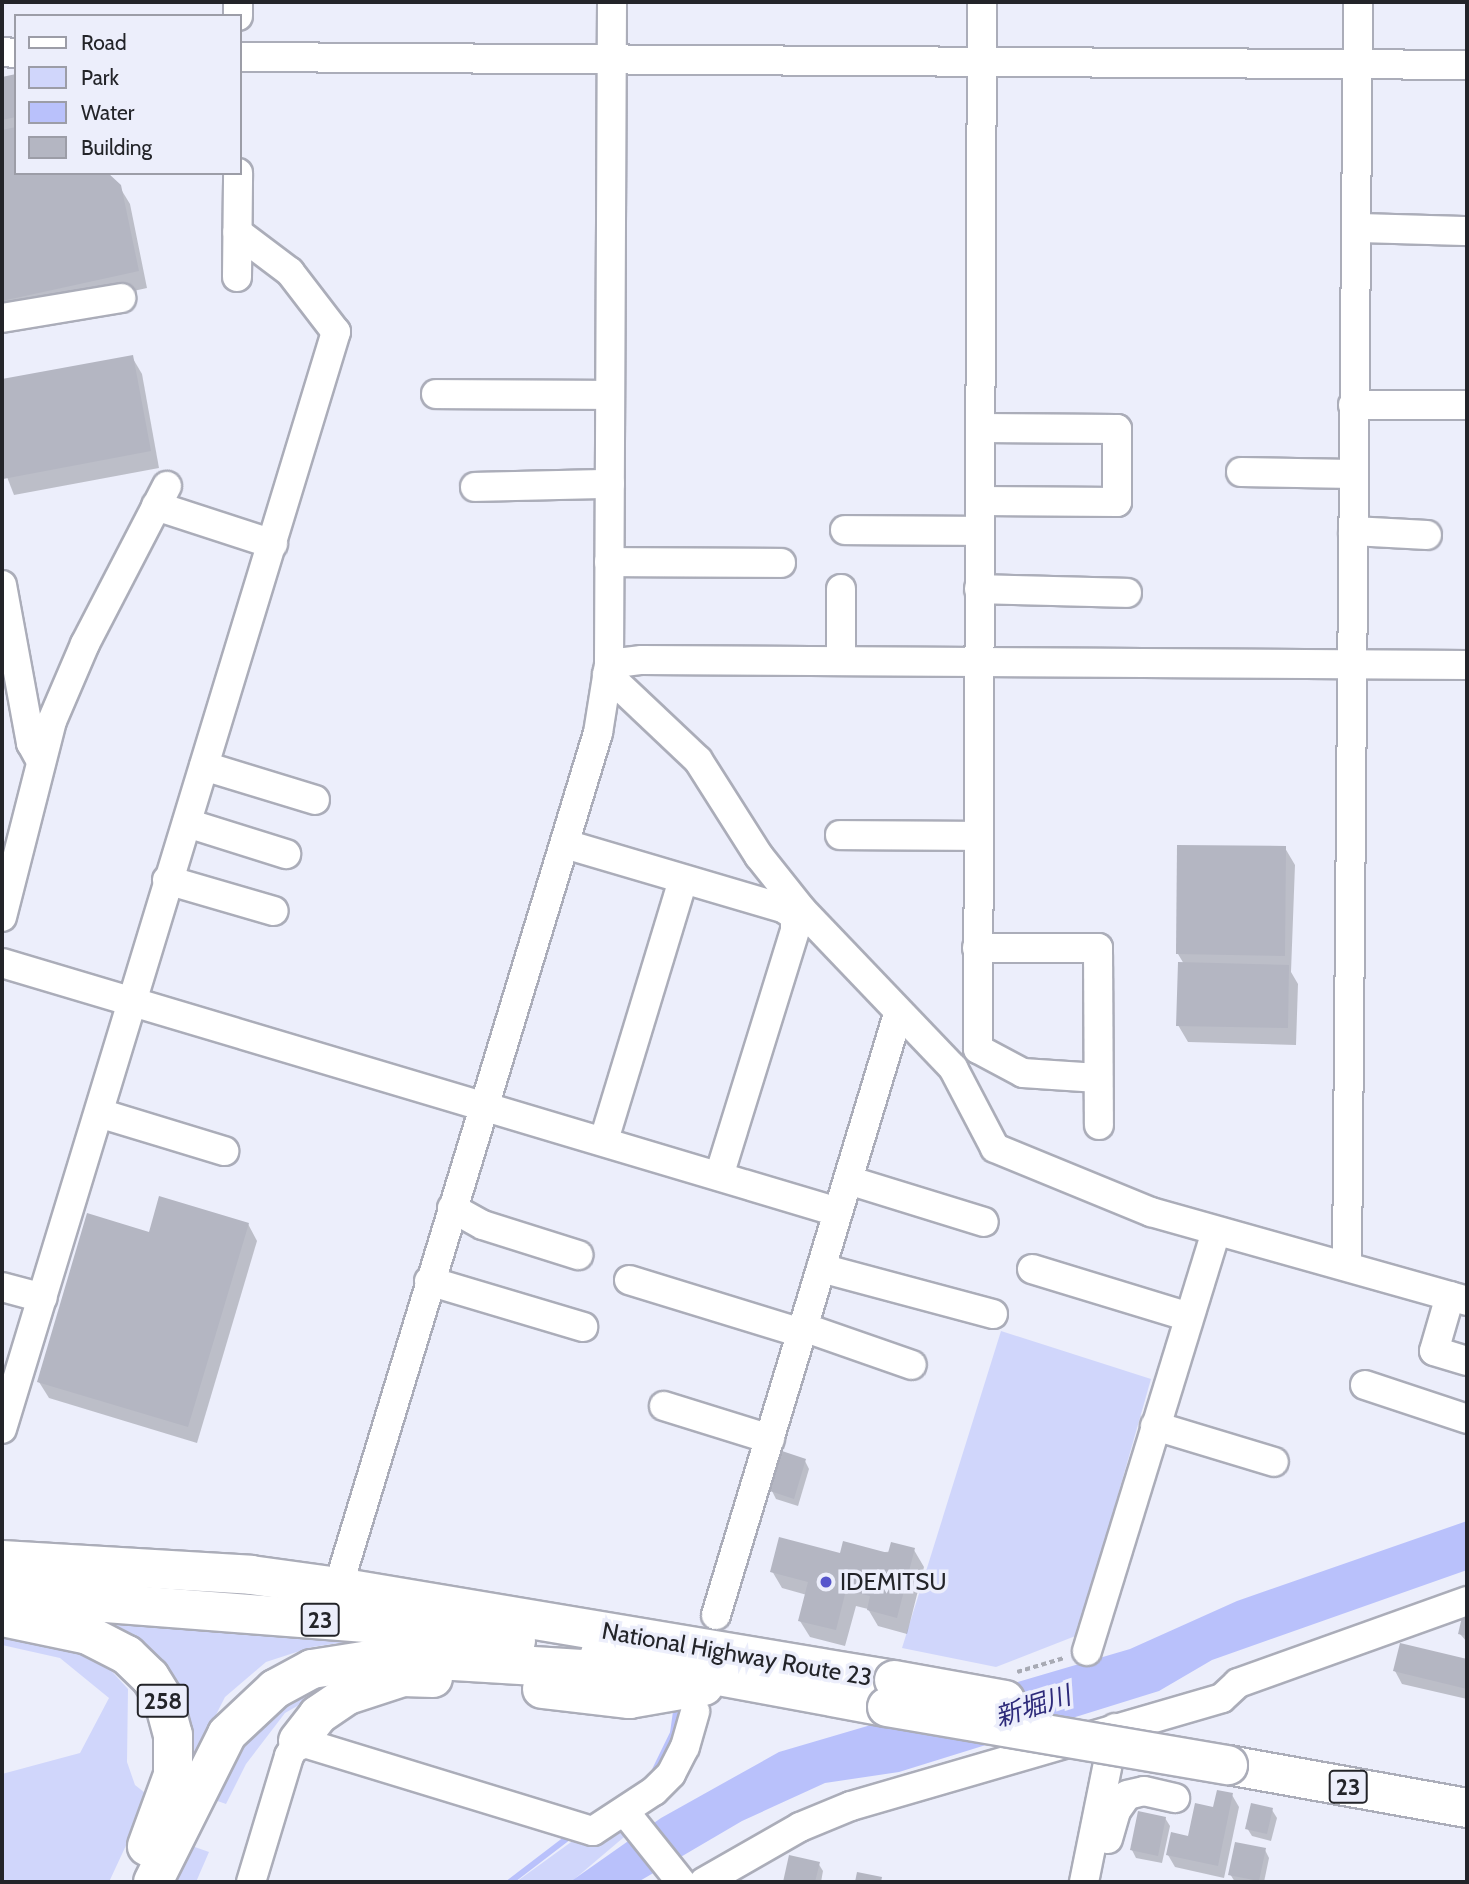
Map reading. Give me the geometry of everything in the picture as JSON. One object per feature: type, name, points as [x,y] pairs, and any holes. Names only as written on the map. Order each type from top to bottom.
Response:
[{"type":"highway","points":[[2,1542],[251,1575]]},
{"type":"highway","name":"National Highway Route 23","points":[[2,1560],[251,1575],[338,1587],[890,1693],[1231,1754],[1467,1787]]},
{"type":"highway","name":"National Highway Route 23","points":[[2,1595],[366,1623],[587,1650],[636,1664],[734,1682],[890,1693]]},
{"type":"highway","name":"258","points":[[2,1617],[88,1635],[117,1650],[150,1677],[163,1698],[173,1735],[173,1775],[157,1824],[130,1882]]},
{"type":"highway","points":[[153,1882],[227,1734],[275,1689],[312,1669],[388,1657],[582,1669],[636,1664]]},
{"type":"highway","points":[[298,1741],[318,1715],[348,1695],[403,1677],[629,1699],[734,1682]]},
{"type":"highway","name":"National Highway Route 23","points":[[1231,1754],[1467,1808]]},
{"type":"street","points":[[338,1587],[598,733],[608,669],[612,2]]},
{"type":"street","points":[[978,1049],[982,2]]},
{"type":"street","points":[[1347,1265],[1358,2]]},
{"type":"street","points":[[242,57],[1467,65]]},
{"type":"street","points":[[237,277],[238,175]]},
{"type":"street","points":[[1357,228],[1467,230]]},
{"type":"street","points":[[2,1429],[336,332],[290,272],[237,232]]},
{"type":"street","points":[[2,318],[121,298]]},
{"type":"street","points":[[436,394],[610,395]]},
{"type":"street","points":[[1353,405],[1467,405]]},
{"type":"street","points":[[981,428],[1117,429],[1117,502],[981,501]]},
{"type":"street","points":[[1241,472],[1353,474]]},
{"type":"street","points":[[475,487],[610,484]]},
{"type":"street","points":[[2,917],[41,761],[65,689],[162,496],[273,544]]},
{"type":"street","points":[[845,530],[980,531]]},
{"type":"street","points":[[1353,531],[1427,535]]},
{"type":"street","points":[[609,562],[781,564]]},
{"type":"street","points":[[2,585],[31,743],[41,761]]},
{"type":"street","points":[[841,589],[841,660]]},
{"type":"street","points":[[979,589],[1126,593]]},
{"type":"street","points":[[608,669],[642,660],[1467,665]]},
{"type":"street","points":[[608,669],[709,774],[747,840],[798,913],[898,1014],[914,1024],[953,1068],[995,1148],[1151,1212],[1347,1265],[1458,1299],[1434,1351],[1467,1361]]},
{"type":"street","points":[[204,766],[315,800]]},
{"type":"street","points":[[187,822],[286,853]]},
{"type":"street","points":[[840,835],[978,836]]},
{"type":"street","points":[[565,844],[798,913]]},
{"type":"street","points":[[167,880],[274,911]]},
{"type":"street","points":[[604,1140],[683,880]]},
{"type":"street","points":[[719,1176],[798,913]]},
{"type":"street","points":[[977,948],[1098,948],[1099,1125]]},
{"type":"street","points":[[2,962],[838,1212]]},
{"type":"street","points":[[716,1615],[898,1014]]},
{"type":"street","points":[[953,1068],[978,1049]]},
{"type":"street","points":[[978,1049],[1023,1073],[1098,1078]]},
{"type":"street","points":[[99,1113],[224,1151]]},
{"type":"street","points":[[848,1180],[984,1222]]},
{"type":"street","points":[[452,1208],[483,1225],[578,1255]]},
{"type":"street","points":[[1087,1651],[1216,1231]]},
{"type":"street","points":[[821,1268],[993,1314]]},
{"type":"street","points":[[1032,1269],[1189,1317]]},
{"type":"street","points":[[629,1280],[912,1365]]},
{"type":"street","points":[[429,1281],[583,1327]]},
{"type":"street","points":[[2,1287],[43,1298]]},
{"type":"street","points":[[1364,1385],[1467,1419]]},
{"type":"street","points":[[664,1406],[770,1439]]},
{"type":"street","points":[[1155,1426],[1274,1462]]},
{"type":"street","points":[[629,1818],[688,1881],[830,1815],[1115,1726],[1222,1698],[1238,1683],[1467,1601]]},
{"type":"street","points":[[251,1882],[289,1756],[298,1741],[593,1831],[629,1818],[671,1774],[685,1747],[695,1711]]},
{"type":"street","points":[[1084,1882],[1115,1726]]},
{"type":"street","points":[[1093,1841],[1107,1841],[1116,1811],[1127,1795],[1143,1791],[1175,1798]]},
{"type":"path","points":[[1008,1675],[1087,1651]]},
{"type":"green space","points":[[1001,1331],[1151,1379],[1078,1635],[996,1667],[902,1648]]},
{"type":"green space","points":[[106,1619],[355,1631],[353,1641],[312,1647],[266,1662],[225,1697],[183,1780],[172,1683],[145,1644]]},
{"type":"green space","points":[[2,1630],[57,1637],[106,1665],[128,1689],[127,1762],[135,1785],[149,1796],[109,1882],[2,1882],[2,1774],[80,1753],[109,1698],[60,1658],[2,1645]]},
{"type":"green space","points":[[373,1672],[322,1692],[285,1713],[246,1764],[226,1804],[209,1798],[236,1747],[294,1688]]},
{"type":"green space","points":[[621,1822],[630,1832],[571,1882],[516,1882],[578,1837]]},
{"type":"green space","points":[[189,1845],[209,1852],[196,1882],[169,1882]]},
{"type":"water","name":"新堀川","points":[[1467,1521],[1467,1570],[1212,1660],[1159,1691],[899,1772],[825,1783],[742,1821],[638,1882],[570,1882],[661,1818],[779,1752],[1130,1649],[1237,1601]]},
{"type":"building","points":[[14,74],[14,117],[2,120],[2,77]]},
{"type":"building","points":[[14,127],[14,175],[110,175],[121,185],[139,271],[2,301],[2,130]]},
{"type":"building","points":[[133,355],[151,451],[3,479],[2,379]]},
{"type":"building","points":[[1177,845],[1286,846],[1285,956],[1176,954]]},
{"type":"building","points":[[1178,962],[1289,965],[1288,1028],[1176,1026]]},
{"type":"building","points":[[159,1196],[249,1223],[188,1427],[37,1382],[87,1213],[149,1232]]},
{"type":"building","points":[[782,1451],[806,1459],[794,1499],[770,1491]]},
{"type":"building","points":[[779,1537],[840,1553],[843,1541],[888,1553],[891,1542],[915,1548],[897,1618],[867,1610],[870,1596],[846,1590],[836,1630],[798,1621],[808,1582],[770,1572]]},
{"type":"building","points":[[1462,1617],[1467,1618],[1467,1636],[1458,1634]]},
{"type":"building","points":[[1400,1643],[1467,1659],[1467,1689],[1393,1671]]},
{"type":"building","points":[[1217,1790],[1233,1793],[1218,1866],[1166,1855],[1171,1832],[1188,1836],[1195,1803],[1213,1807]]},
{"type":"building","points":[[1251,1803],[1273,1808],[1267,1834],[1245,1829]]},
{"type":"building","points":[[1138,1811],[1166,1817],[1158,1856],[1130,1850]]},
{"type":"building","points":[[1235,1842],[1266,1848],[1259,1881],[1228,1875]]},
{"type":"building","points":[[789,1855],[820,1862],[815,1882],[783,1882]]},
{"type":"building","points":[[857,1872],[882,1877],[881,1882],[855,1882]]},
{"type":"waterway","points":[[654,1772],[673,1733],[676,1712]]},
{"type":"waterway","points":[[510,1882],[566,1839]]},
{"type":"place","name":"IDEMITSU","points":[[826,1582]]}]
